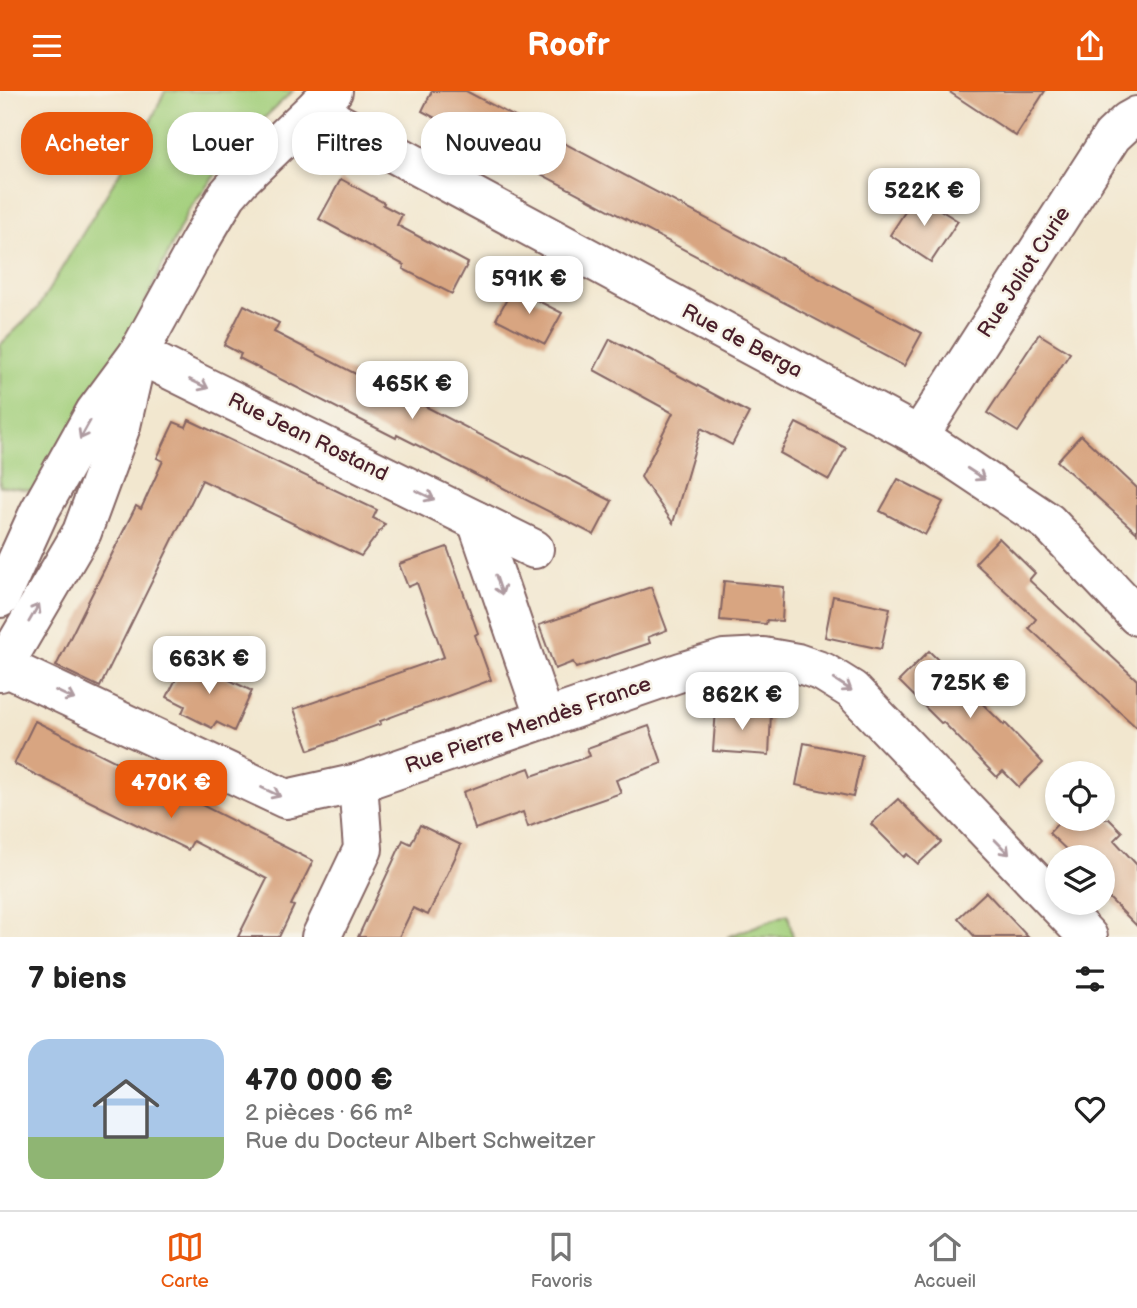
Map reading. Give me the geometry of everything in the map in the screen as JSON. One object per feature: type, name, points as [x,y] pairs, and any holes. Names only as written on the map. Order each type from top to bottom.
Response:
[{"type":"street","points":[[0,598],[38,512],[95,412],[138,354],[227,195],[326,98]]},
{"type":"street","name":"Rue de Berga","points":[[326,98],[336,122],[919,436],[1048,522],[1137,616]]},
{"type":"street","name":"Rue Joliot Curie","points":[[919,436],[1112,136],[1137,116]]},
{"type":"street","points":[[1,666],[82,532],[121,426],[138,354]]},
{"type":"street","name":"Rue Jean Rostand","points":[[138,354],[534,549]]},
{"type":"street","points":[[38,512],[82,532]]},
{"type":"street","points":[[477,521],[545,719]]},
{"type":"street","name":"Rue Pierre Mendès France","points":[[1,666],[286,799],[358,783],[724,659],[763,657],[797,663],[823,672],[852,690],[1088,937]]},
{"type":"street","points":[[321,937],[363,849],[358,783]]},
{"type":"green space","points":[[165,91],[293,91],[271,112],[167,112],[167,175],[215,175],[188,211],[115,367],[37,491],[0,486],[0,345],[37,309],[118,175],[153,175],[153,117]]},
{"type":"green space","points":[[788,914],[793,937],[727,937]]},
{"type":"building","points":[[432,91],[466,91],[506,112],[424,112],[422,111]]},
{"type":"building","points":[[948,91],[1045,91],[1016,136]]},
{"type":"building","points":[[566,144],[922,333],[904,366],[543,175],[566,175]]},
{"type":"building","points":[[341,179],[402,215],[397,225],[468,263],[452,294],[403,269],[404,265],[319,219]]},
{"type":"building","points":[[916,195],[958,221],[931,262],[890,235]]},
{"type":"building","points":[[513,288],[562,313],[545,344],[496,319]]},
{"type":"building","points":[[244,305],[279,323],[274,332],[381,387],[386,377],[419,393],[415,401],[612,501],[594,535],[239,358],[241,354],[224,345]]},
{"type":"building","points":[[1039,334],[1070,353],[1018,432],[987,413]]},
{"type":"building","points":[[610,339],[749,413],[732,445],[701,428],[673,523],[641,477],[673,413],[594,370]]},
{"type":"building","points":[[189,420],[377,510],[373,518],[385,524],[361,556],[202,480],[100,687],[56,666],[136,506],[141,509],[163,461],[157,458],[174,422],[186,427]]},
{"type":"building","points":[[796,423],[846,448],[829,480],[780,453]]},
{"type":"building","points":[[1081,435],[1137,488],[1137,533],[1057,461]]},
{"type":"building","points":[[898,479],[943,502],[925,535],[880,511]]},
{"type":"building","points":[[999,538],[1035,573],[1029,580],[1137,680],[1137,728],[1029,628],[1036,619],[975,563]]},
{"type":"building","points":[[447,547],[478,633],[475,635],[491,680],[309,750],[294,709],[444,657],[417,583],[408,587],[399,564]]},
{"type":"building","points":[[724,581],[784,587],[782,621],[767,620],[766,624],[720,620]]},
{"type":"building","points":[[651,587],[667,630],[648,637],[650,643],[576,668],[573,662],[555,669],[539,625]]},
{"type":"building","points":[[833,596],[890,608],[881,649],[825,637]]},
{"type":"building","points":[[929,651],[1043,763],[1019,787],[1003,771],[997,777],[899,681]]},
{"type":"building","points":[[186,659],[252,691],[234,731],[216,722],[212,728],[182,713],[185,706],[167,697]]},
{"type":"building","points":[[716,709],[771,713],[769,755],[713,751]]},
{"type":"building","points":[[35,721],[313,861],[291,905],[294,906],[279,937],[238,937],[267,879],[193,841],[188,850],[14,764]]},
{"type":"building","points":[[649,726],[662,763],[616,780],[621,793],[528,827],[523,812],[475,829],[463,792],[529,768],[532,776],[590,756],[587,748]]},
{"type":"building","points":[[804,743],[862,755],[853,797],[796,785]]},
{"type":"building","points":[[898,799],[941,842],[918,864],[907,854],[904,857],[871,824]]},
{"type":"building","points":[[420,825],[461,845],[428,915],[413,908],[399,937],[358,937],[403,840],[411,844]]},
{"type":"building","points":[[1115,825],[1122,832],[1114,840],[1137,865],[1137,926],[1115,904],[1115,845],[1062,845],[1049,833],[1115,831]]},
{"type":"building","points":[[986,892],[1028,937],[975,937],[958,918]]}]
